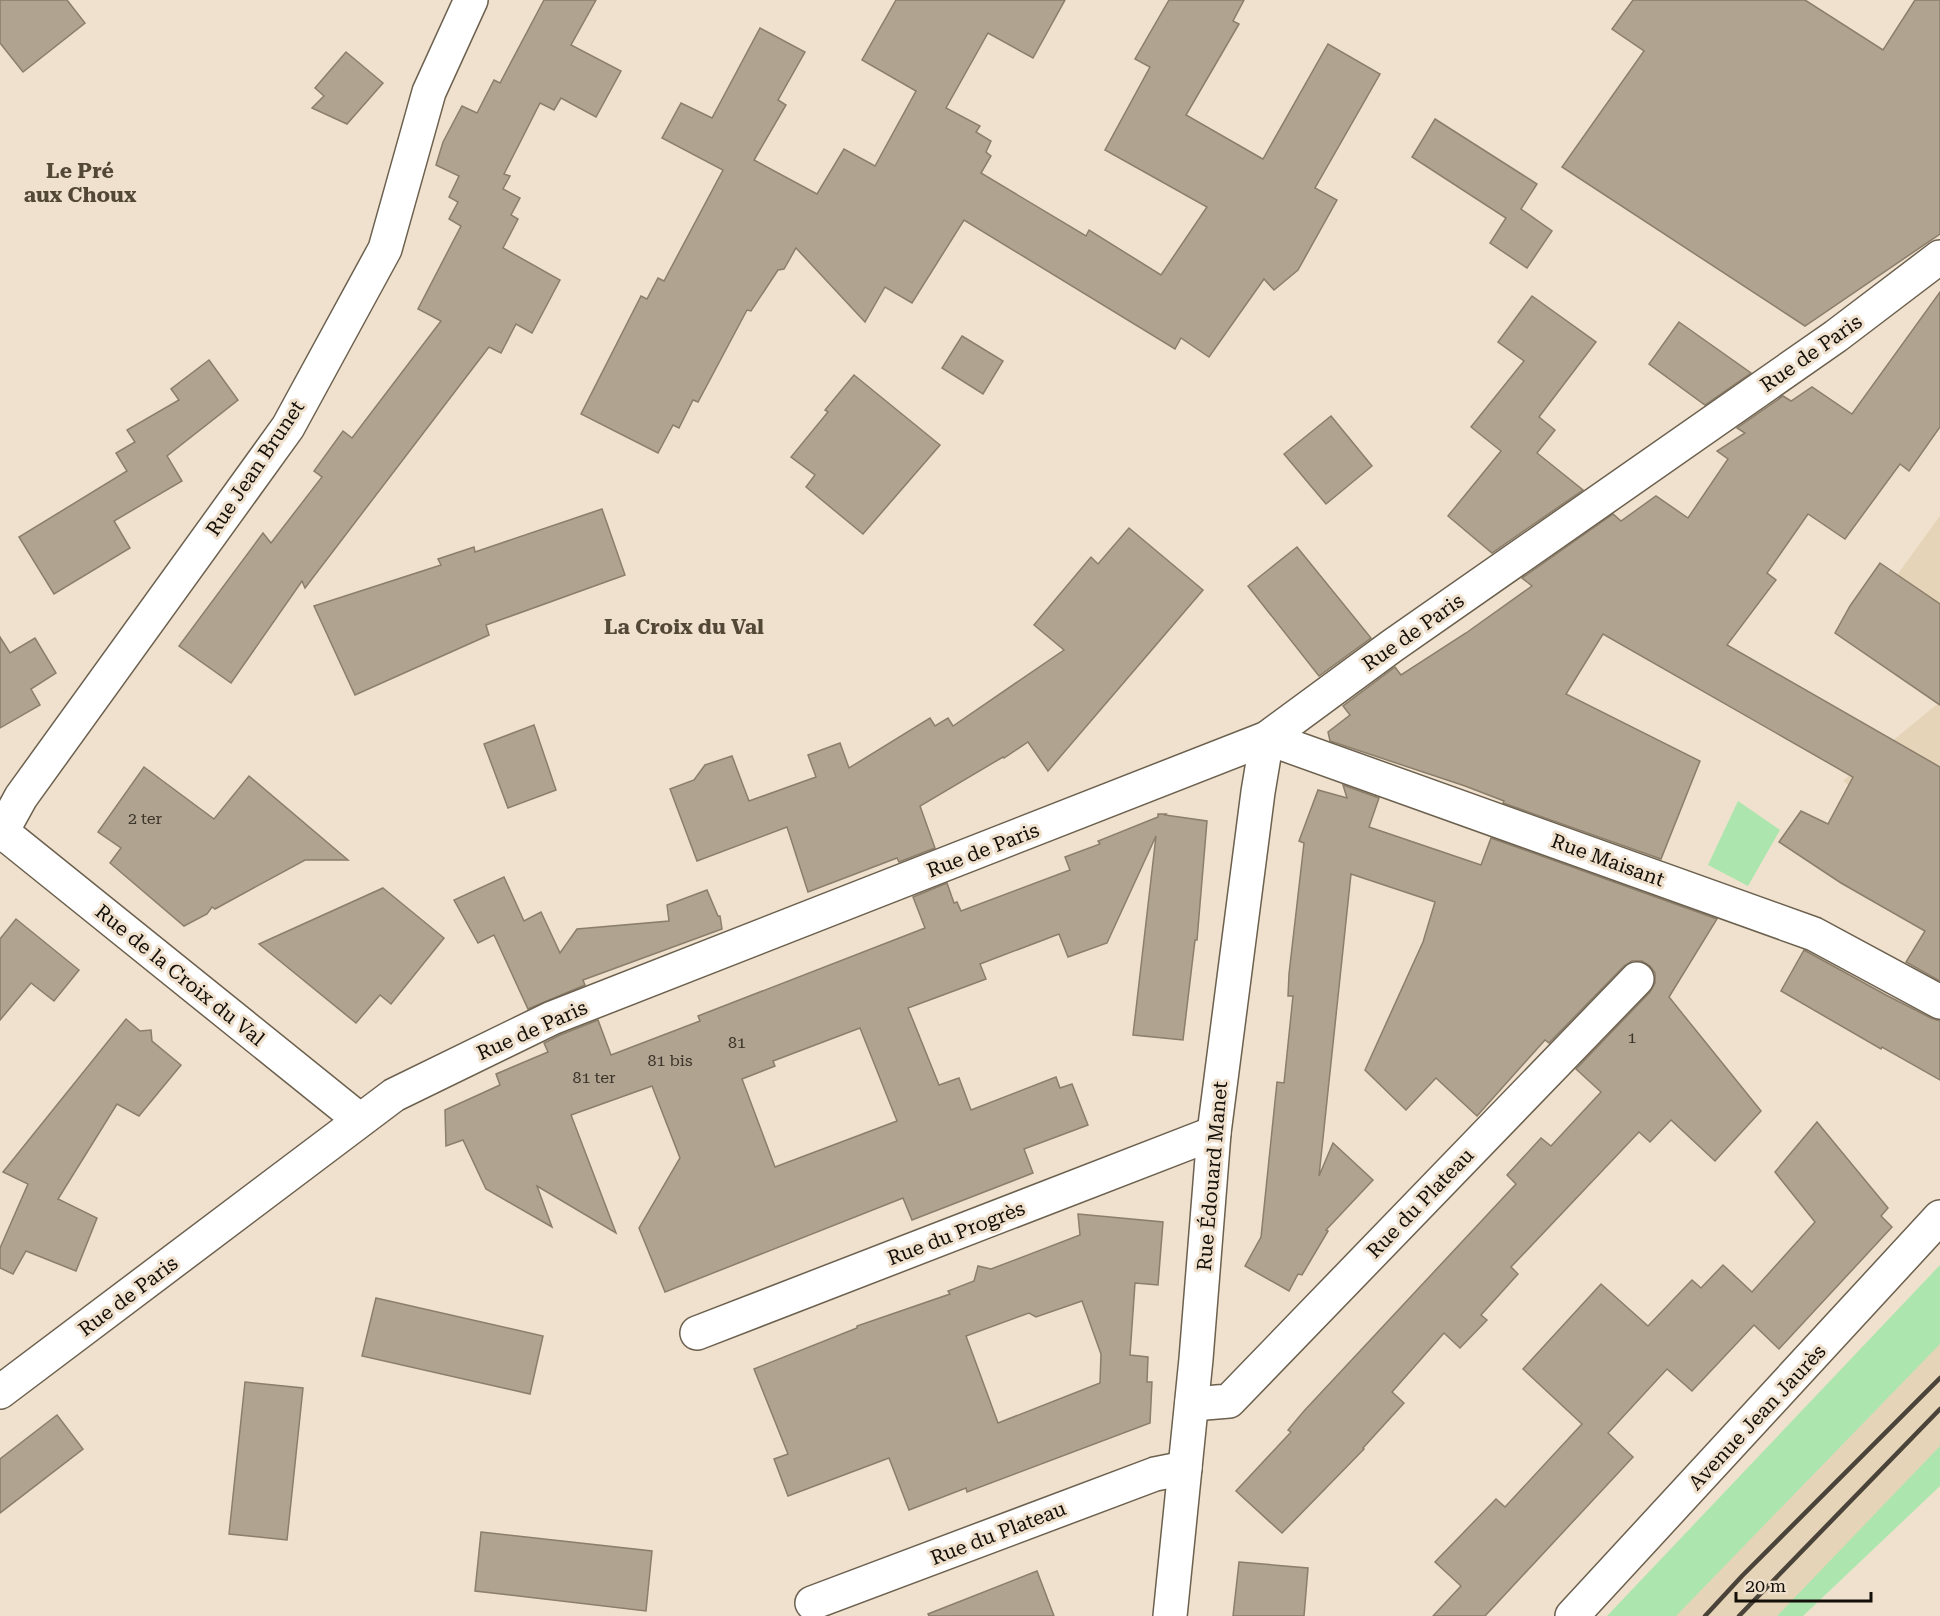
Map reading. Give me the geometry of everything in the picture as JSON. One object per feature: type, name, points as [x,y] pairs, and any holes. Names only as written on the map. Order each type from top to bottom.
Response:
[{"type":"street","name":"Rue Jean Brunet","points":[[0,832],[21,797],[288,427],[385,249],[429,92],[471,0]]},
{"type":"street","name":"Rue de Paris","points":[[0,1392],[394,1095],[552,1018],[1267,738],[1392,646],[1836,336],[1940,257]]},
{"type":"street","name":"Rue Maisant","points":[[1267,738],[1814,934],[1940,1002]]},
{"type":"street","name":"Rue Édouard Manet","points":[[1170,1616],[1192,1402],[1214,1133],[1267,738]]},
{"type":"street","name":"Rue de la Croix du Val","points":[[0,832],[360,1120]]},
{"type":"street","name":"Rue du Plateau","points":[[1192,1402],[1229,1401],[1637,979]]},
{"type":"street","name":"Rue du Progrès","points":[[697,1333],[1214,1133]]},
{"type":"street","name":"Avenue Jean Jaurès","points":[[1572,1616],[1940,1217]]},
{"type":"street","name":"Rue du Plateau","points":[[812,1603],[1155,1474],[1185,1468]]},
{"type":"shaded area","points":[[1940,516],[1940,604],[1897,575]]},
{"type":"shaded area","points":[[1940,702],[1940,849],[1843,781]]},
{"type":"shaded area","points":[[1940,1330],[1940,1464],[1792,1616],[1667,1616]]},
{"type":"green space","points":[[1738,801],[1780,830],[1748,886],[1708,865]]},
{"type":"green space","points":[[1940,1265],[1940,1344],[1676,1616],[1607,1616]]},
{"type":"green space","points":[[1940,1446],[1940,1486],[1803,1616],[1777,1616]]},
{"type":"building","points":[[0,0],[67,0],[85,23],[23,72],[0,43]]},
{"type":"building","points":[[544,0],[596,0],[571,45],[621,71],[596,117],[561,98],[554,110],[540,103],[504,174],[510,176],[503,189],[520,198],[511,215],[518,219],[503,248],[560,280],[532,333],[516,324],[501,353],[489,347],[305,588],[302,581],[231,683],[179,646],[263,533],[271,543],[322,477],[314,471],[343,431],[352,438],[441,321],[418,309],[461,226],[449,219],[458,202],[449,197],[459,176],[436,165],[443,142],[462,106],[477,113],[494,80],[500,83]]},
{"type":"building","points":[[896,0],[1065,0],[1033,58],[988,33],[946,108],[980,126],[976,132],[991,141],[986,152],[991,156],[981,173],[1086,236],[1089,230],[1161,275],[1207,207],[1105,150],[1150,67],[1135,59],[1169,0],[1244,0],[1233,21],[1239,24],[1186,115],[1263,159],[1328,44],[1380,74],[1315,188],[1337,200],[1298,270],[1274,290],[1264,279],[1209,357],[1181,338],[1175,349],[964,220],[912,303],[885,287],[865,322],[796,248],[784,269],[778,270],[751,311],[747,310],[698,402],[693,400],[679,428],[673,425],[658,453],[581,414],[641,296],[647,299],[658,278],[664,281],[723,170],[662,138],[681,103],[712,118],[760,28],[805,52],[778,100],[786,105],[754,160],[817,194],[844,149],[875,166],[916,91],[862,60]]},
{"type":"building","points":[[1633,0],[1805,0],[1883,50],[1915,0],[1940,0],[1940,234],[1805,326],[1562,167],[1644,51],[1612,29]]},
{"type":"building","points":[[346,52],[383,83],[347,124],[312,108],[324,96],[315,88]]},
{"type":"building","points":[[1435,119],[1537,184],[1521,209],[1552,231],[1527,268],[1490,243],[1506,218],[1412,157]]},
{"type":"building","points":[[1940,292],[1940,427],[1909,471],[1900,464],[1845,539],[1808,514],[1767,573],[1776,580],[1727,645],[1940,767],[1940,981],[1906,962],[1925,931],[1841,883],[1779,842],[1801,811],[1828,824],[1853,777],[1603,634],[1566,694],[1700,761],[1661,859],[1503,803],[1504,801],[1465,786],[1330,741],[1328,732],[1350,715],[1343,706],[1395,667],[1401,675],[1466,633],[1532,586],[1522,578],[1613,514],[1621,521],[1656,496],[1688,518],[1728,459],[1717,451],[1745,433],[1737,428],[1783,396],[1791,401],[1812,387],[1852,414]]},
{"type":"building","points":[[1532,296],[1596,342],[1539,417],[1555,430],[1537,453],[1583,490],[1492,553],[1448,516],[1501,451],[1471,427],[1524,361],[1498,342]]},
{"type":"building","points":[[1679,322],[1751,373],[1705,405],[1649,364]]},
{"type":"building","points":[[962,336],[1003,361],[983,394],[942,368]]},
{"type":"building","points":[[209,360],[238,400],[167,456],[182,481],[114,521],[130,548],[54,594],[19,537],[127,471],[116,453],[135,442],[127,430],[179,400],[171,389]]},
{"type":"building","points":[[854,375],[940,445],[863,534],[806,487],[815,475],[791,457],[828,412],[825,410]]},
{"type":"building","points":[[1331,416],[1372,466],[1326,504],[1284,454]]},
{"type":"building","points":[[602,509],[625,575],[486,625],[489,635],[355,695],[314,606],[441,565],[438,559],[474,547],[475,552]]},
{"type":"building","points":[[1129,528],[1203,590],[1048,771],[1028,742],[920,806],[935,848],[899,862],[897,858],[808,892],[787,827],[697,861],[670,789],[694,780],[705,765],[732,756],[749,801],[816,777],[808,755],[840,743],[849,768],[930,718],[935,726],[948,718],[953,726],[1064,650],[1034,625],[1091,557],[1098,564]]},
{"type":"building","points":[[1297,547],[1371,638],[1319,676],[1248,586]]},
{"type":"building","points":[[1880,563],[1940,604],[1940,705],[1835,633],[1850,606]]},
{"type":"building","points":[[0,637],[10,653],[35,638],[56,673],[31,689],[40,705],[0,728]]},
{"type":"building","points":[[534,725],[556,790],[508,808],[484,744]]},
{"type":"building","points":[[144,767],[214,819],[249,776],[348,860],[305,860],[215,909],[212,907],[207,914],[184,926],[110,863],[121,848],[98,832]]},
{"type":"building","points":[[1343,785],[1379,798],[1369,827],[1481,865],[1491,838],[1717,919],[1669,997],[1761,1111],[1715,1161],[1671,1120],[1650,1142],[1639,1132],[1511,1267],[1518,1274],[1481,1315],[1487,1320],[1460,1348],[1444,1333],[1392,1392],[1404,1403],[1364,1449],[1282,1533],[1236,1491],[1291,1432],[1288,1430],[1304,1411],[1516,1184],[1507,1175],[1541,1138],[1551,1146],[1601,1092],[1576,1069],[1650,992],[1655,983],[1655,973],[1642,961],[1632,961],[1624,966],[1549,1043],[1545,1040],[1477,1116],[1436,1078],[1406,1110],[1365,1070],[1423,942],[1435,902],[1351,874],[1319,1176],[1333,1143],[1373,1180],[1326,1230],[1328,1231],[1302,1275],[1298,1274],[1289,1291],[1245,1266],[1261,1237],[1277,1082],[1284,1083],[1293,996],[1288,996],[1289,974],[1304,843],[1299,841],[1318,790],[1347,798]]},
{"type":"building","points":[[1158,814],[1166,814],[1207,821],[1197,940],[1195,940],[1183,1040],[1133,1035],[1156,836],[1107,943],[1068,957],[1059,934],[980,964],[986,979],[908,1008],[939,1085],[959,1078],[971,1110],[1056,1077],[1060,1088],[1072,1084],[1088,1125],[1024,1149],[1033,1173],[912,1220],[903,1198],[665,1292],[639,1228],[680,1158],[652,1086],[571,1115],[616,1233],[537,1186],[552,1227],[486,1189],[463,1140],[446,1146],[445,1110],[500,1085],[496,1074],[548,1052],[544,1043],[560,1035],[598,1020],[611,1055],[700,1021],[698,1016],[925,928],[913,897],[947,883],[954,903],[957,902],[961,911],[1070,870],[1065,857],[1100,844],[1098,841],[1158,817]],"holes":[[[860,1028],[897,1121],[775,1167],[742,1079],[775,1066],[773,1061]]]},
{"type":"building","points":[[504,877],[524,921],[541,912],[560,953],[577,929],[669,921],[667,905],[707,890],[720,916],[722,929],[583,980],[585,985],[528,1009],[494,935],[478,943],[454,900]]},
{"type":"building","points":[[383,888],[444,938],[391,1004],[380,995],[356,1023],[259,944]]},
{"type":"building","points":[[16,919],[79,970],[54,1001],[31,983],[0,1020],[0,939]]},
{"type":"building","points":[[1804,950],[1886,995],[1940,1021],[1940,1080],[1781,991]]},
{"type":"building","points":[[126,1019],[140,1031],[151,1030],[152,1041],[181,1065],[139,1116],[117,1104],[58,1199],[97,1218],[76,1271],[26,1251],[13,1274],[0,1268],[0,1248],[28,1184],[3,1172]]},
{"type":"building","points":[[1817,1122],[1888,1208],[1881,1216],[1892,1227],[1779,1349],[1754,1325],[1692,1391],[1667,1369],[1608,1433],[1633,1457],[1485,1616],[1433,1616],[1461,1586],[1435,1562],[1496,1499],[1505,1507],[1582,1424],[1523,1369],[1601,1284],[1648,1326],[1692,1280],[1701,1288],[1723,1265],[1752,1292],[1815,1222],[1775,1172]]},
{"type":"building","points":[[1078,1214],[1163,1222],[1158,1285],[1135,1283],[1130,1355],[1148,1357],[1147,1382],[1152,1382],[1150,1423],[967,1492],[966,1488],[909,1510],[889,1458],[788,1496],[774,1459],[788,1454],[754,1369],[857,1328],[857,1326],[950,1294],[948,1291],[974,1281],[978,1266],[991,1269],[1080,1235]],"holes":[[[1082,1301],[1101,1354],[1100,1383],[998,1423],[966,1336],[1029,1313],[1036,1317]]]},
{"type":"building","points":[[376,1298],[543,1336],[530,1394],[362,1356]]},
{"type":"building","points":[[245,1382],[303,1388],[287,1540],[229,1534]]},
{"type":"building","points":[[57,1415],[83,1449],[0,1513],[0,1459]]},
{"type":"building","points":[[481,1532],[652,1551],[646,1611],[475,1591]]},
{"type":"building","points":[[1239,1562],[1308,1568],[1304,1616],[1233,1616]]},
{"type":"building","points":[[1037,1571],[1054,1616],[929,1616],[928,1614]]},
{"type":"railway","points":[[1705,1616],[1940,1378]]},
{"type":"railway","points":[[1739,1616],[1940,1409]]},
{"type":"district","name":"Le Pré aux Choux","points":[[80,183]]},
{"type":"district","name":"La Croix du Val","points":[[684,627]]}]
